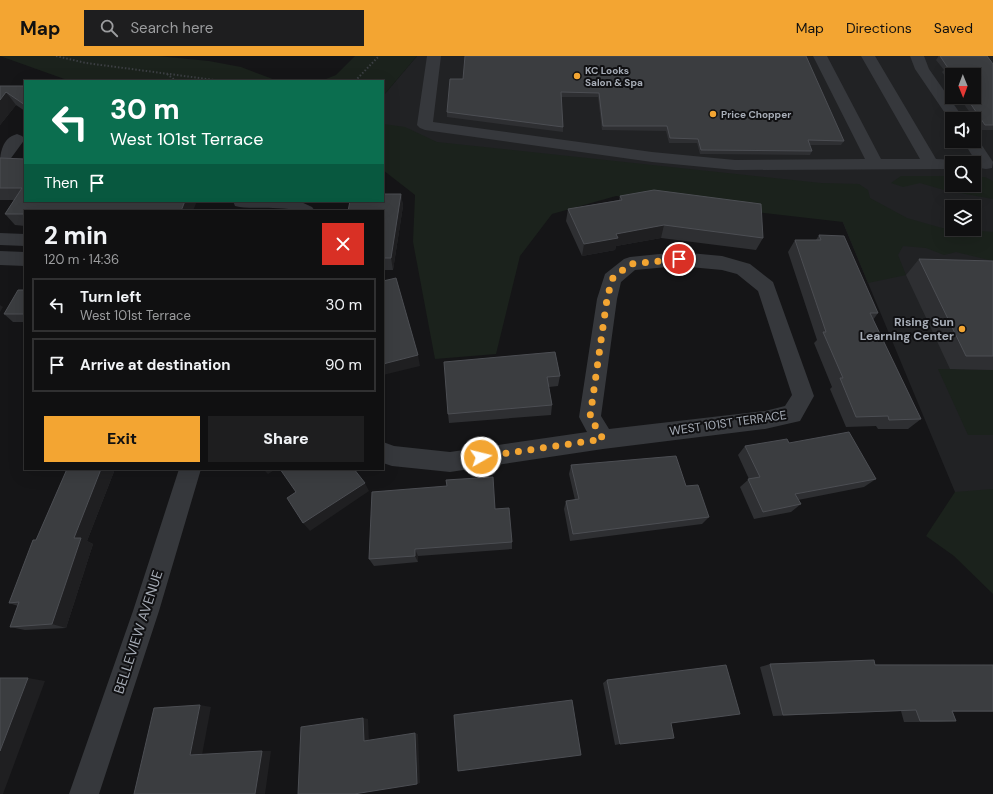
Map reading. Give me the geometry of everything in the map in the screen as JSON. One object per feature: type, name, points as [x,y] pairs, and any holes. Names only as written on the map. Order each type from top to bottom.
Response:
[{"type":"street","points":[[434,56],[424,125],[652,157],[735,165],[945,164]]},
{"type":"street","points":[[820,56],[875,164]]},
{"type":"street","points":[[868,56],[931,164]]},
{"type":"street","points":[[917,56],[922,69],[951,112]]},
{"type":"street","points":[[0,161],[17,139]]},
{"type":"street","points":[[975,148],[984,164]]},
{"type":"street","points":[[239,205],[280,203],[301,207],[305,210]]},
{"type":"street","points":[[0,239],[24,240]]},
{"type":"street","points":[[0,258],[24,259]]},
{"type":"street","name":"WEST 101ST TERRACE","points":[[384,452],[392,456],[450,462],[603,439],[765,420],[792,414],[803,396],[766,287],[743,268],[722,263],[679,259],[630,264],[612,279],[607,299],[590,417],[603,439]]},
{"type":"street","name":"BELLEVIEW AVENUE","points":[[84,794],[146,611],[190,470]]},
{"type":"path","points":[[56,56],[86,63],[212,80]]},
{"type":"path","points":[[356,80],[379,56]]},
{"type":"path","points":[[166,73],[175,80]]},
{"type":"shaded area","points":[[0,56],[158,56],[209,61],[241,67],[275,80],[67,80]]},
{"type":"shaded area","points":[[355,56],[417,56],[384,95],[384,80],[324,80],[336,75]]},
{"type":"shaded area","points":[[417,56],[993,56],[993,493],[955,492],[831,194],[384,140],[384,95]]},
{"type":"shaded area","points":[[384,124],[405,127],[437,142],[821,183],[859,184],[868,190],[870,198],[907,218],[945,228],[945,236],[981,236],[981,231],[993,232],[993,261],[956,252],[944,255],[926,248],[903,246],[898,255],[906,275],[868,283],[843,222],[616,196],[552,214],[520,256],[496,354],[435,359],[413,242],[415,195],[384,171]]},
{"type":"shaded area","points":[[901,176],[945,176],[945,190],[920,183],[903,187],[891,183]]},
{"type":"shaded area","points":[[981,177],[985,177],[993,181],[993,199],[955,192],[981,192]]},
{"type":"shaded area","points":[[938,369],[993,370],[993,435],[968,435]]},
{"type":"shaded area","points":[[993,489],[993,594],[954,556],[926,536],[955,492]]},
{"type":"building","name":"Price Chopper","points":[[465,56],[806,56],[844,141],[808,140],[812,151],[701,150],[698,139],[670,138],[667,126],[603,126],[599,93],[561,92],[563,127],[447,112],[450,79],[463,79]]},
{"type":"building","points":[[940,56],[987,56],[993,64],[993,125],[985,125],[981,119],[981,112],[976,112],[971,104],[981,104],[981,68],[948,68]]},
{"type":"building","points":[[0,86],[24,86],[24,104],[6,92],[0,100]]},
{"type":"building","points":[[0,158],[24,159],[24,202],[185,202],[181,210],[24,210],[24,214],[5,214],[22,188],[0,188]]},
{"type":"building","points":[[654,190],[761,204],[763,238],[664,225],[616,234],[618,238],[584,244],[568,209],[622,200],[620,196]]},
{"type":"building","points":[[384,194],[401,194],[391,258],[384,258],[384,210],[348,210],[350,202],[384,202]]},
{"type":"building","points":[[819,235],[844,236],[878,313],[870,313],[921,419],[889,420],[888,416],[856,417],[840,378],[843,378],[823,332],[826,332],[795,240],[821,240]]},
{"type":"building","name":"Rising Sun Learning Center","points":[[919,259],[993,261],[993,356],[966,356]]},
{"type":"building","points":[[396,278],[418,355],[384,364],[384,281]]},
{"type":"building","points":[[18,290],[24,290],[24,314],[4,314]]},
{"type":"building","points":[[555,352],[560,376],[547,377],[552,405],[448,414],[444,362]]},
{"type":"building","points":[[849,432],[876,479],[795,494],[801,504],[763,512],[748,479],[760,477],[745,446],[787,439],[789,443]]},
{"type":"building","points":[[676,456],[686,486],[698,485],[709,517],[573,534],[566,501],[579,499],[571,465]]},
{"type":"building","points":[[67,470],[101,470],[74,538],[81,538],[52,624],[10,627],[19,602],[9,603],[33,540],[36,540]]},
{"type":"building","points":[[281,470],[355,470],[365,483],[303,523],[287,498],[296,492]]},
{"type":"building","points":[[493,477],[495,509],[509,508],[512,542],[415,549],[415,556],[369,559],[372,492],[447,486],[446,480]]},
{"type":"building","points":[[874,660],[875,665],[993,665],[993,711],[952,711],[956,721],[920,721],[916,710],[783,715],[770,664]]},
{"type":"building","points":[[726,665],[740,714],[671,723],[674,738],[620,744],[607,680]]},
{"type":"building","points":[[0,678],[28,678],[0,751]]},
{"type":"building","points":[[572,700],[581,755],[458,771],[454,715]]},
{"type":"building","points":[[200,705],[190,755],[262,751],[255,794],[134,794],[154,708]]},
{"type":"building","points":[[363,718],[364,741],[415,733],[417,784],[354,794],[298,794],[301,727]]},
{"type":"place","name":"KC Looks Salon & Spa","points":[[577,76]]},
{"type":"place","name":"Price Chopper","points":[[713,114]]},
{"type":"place","name":"Rising Sun Learning Center","points":[[962,329]]},
{"type":"route","points":[[481,457],[603,439],[590,417],[607,299],[612,279],[630,264],[679,259]]}]
